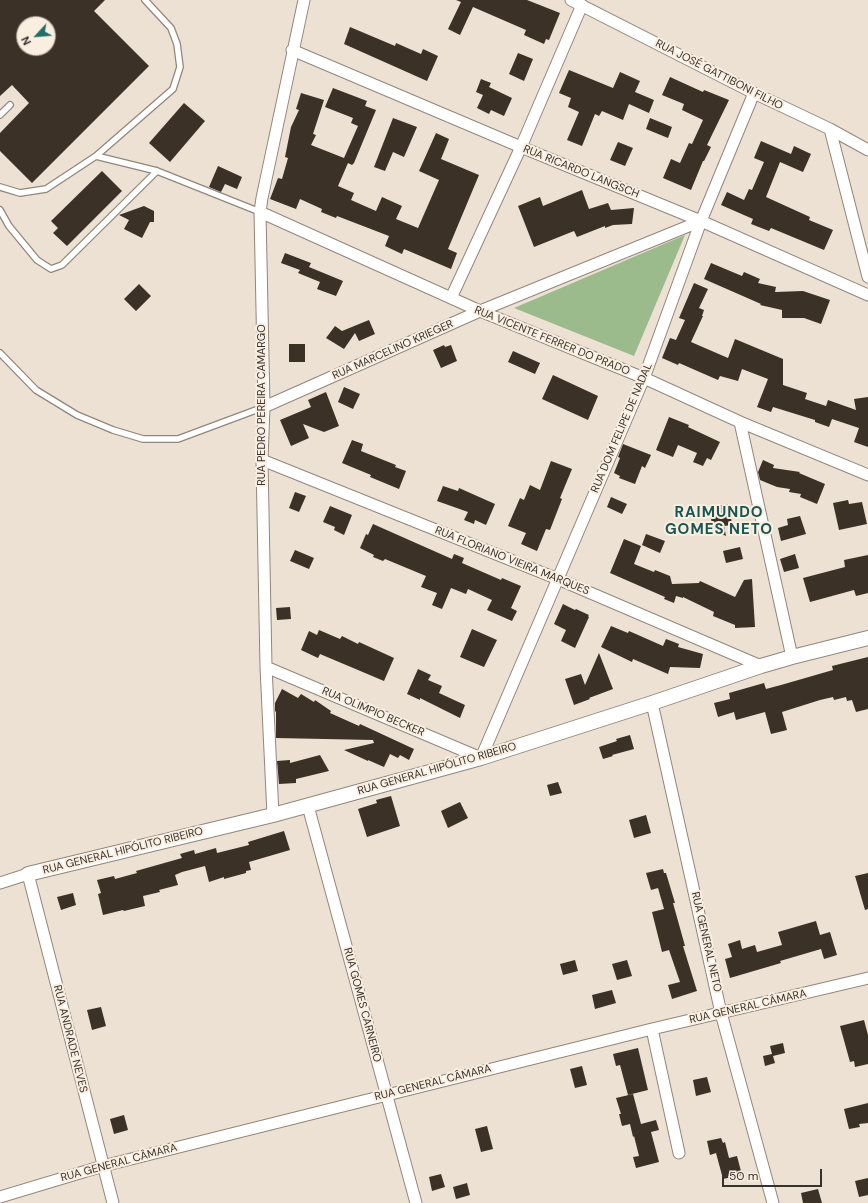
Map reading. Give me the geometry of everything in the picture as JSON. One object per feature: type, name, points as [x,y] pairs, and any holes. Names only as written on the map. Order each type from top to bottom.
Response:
[{"type":"street","name":"RUA PEDRO PEREIRA CAMARGO","points":[[273,815],[266,667],[262,460],[264,407],[260,212],[292,50],[304,0]]},
{"type":"street","name":"RUA JOSÉ GATTIBONI FILHO","points":[[571,0],[868,150]]},
{"type":"street","points":[[451,298],[521,147],[582,5]]},
{"type":"street","name":"RUA RICARDO LANGSCH","points":[[292,50],[701,221],[868,295]]},
{"type":"street","name":"RUA DOM FELIPE DE NADAL","points":[[481,758],[644,378],[701,221],[754,93]]},
{"type":"street","points":[[830,130],[868,277]]},
{"type":"street","name":"RUA VICENTE FERRER DO PRADO","points":[[260,212],[480,311],[644,378],[740,422],[868,475]]},
{"type":"street","name":"RUA MARCELINO KRIEGER","points":[[264,407],[480,311],[701,221]]},
{"type":"street","points":[[740,422],[792,657]]},
{"type":"street","name":"RUA FLORIANO VIEIRA MARQUES","points":[[262,460],[558,579],[761,666]]},
{"type":"street","name":"RUA GENERAL HIPÓLITO RIBEIRO","points":[[0,883],[28,874],[308,806],[481,758],[761,666],[868,638]]},
{"type":"street","name":"RUA OLIMPIO BECKER","points":[[266,667],[481,758]]},
{"type":"street","name":"RUA GENERAL NETO","points":[[652,703],[721,1013],[773,1203]]},
{"type":"street","name":"RUA GOMES CARNEIRO","points":[[308,806],[416,1203]]},
{"type":"street","name":"RUA ANDRADE NEVES","points":[[28,874],[113,1203]]},
{"type":"street","name":"RUA GENERAL CÂMARA","points":[[0,1197],[103,1166],[652,1029],[868,978]]},
{"type":"street","points":[[652,1029],[679,1153]]},
{"type":"lane","points":[[0,186],[20,193],[46,189],[96,156],[173,89],[180,67],[177,44],[170,28],[145,0]]},
{"type":"lane","points":[[0,115],[10,105]]},
{"type":"lane","points":[[96,156],[157,171],[260,212]]},
{"type":"lane","points":[[0,210],[9,226],[37,260],[52,269],[62,265],[157,171]]},
{"type":"lane","points":[[0,353],[36,390],[77,415],[113,430],[143,439],[178,440],[264,407]]},
{"type":"green space","points":[[685,235],[634,356],[514,308]]},
{"type":"building","points":[[0,0],[105,0],[94,11],[149,66],[32,183],[0,151],[0,133],[29,103],[12,85],[0,96]]},
{"type":"building","points":[[456,0],[527,0],[560,13],[549,40],[546,39],[544,44],[524,35],[526,30],[473,7],[460,35],[448,29],[461,2]]},
{"type":"building","points":[[350,27],[395,46],[396,43],[421,54],[423,49],[438,56],[427,81],[344,44]]},
{"type":"building","points":[[518,53],[533,59],[524,81],[509,74]]},
{"type":"building","points":[[569,70],[613,88],[620,72],[640,81],[635,92],[654,100],[649,113],[629,104],[623,120],[602,111],[599,116],[595,114],[582,146],[567,140],[579,112],[568,107],[571,98],[559,93]]},
{"type":"building","points":[[670,77],[703,92],[704,90],[729,100],[707,145],[711,147],[703,161],[691,190],[663,178],[671,159],[680,163],[689,143],[692,144],[703,120],[682,110],[684,104],[662,95]]},
{"type":"building","points":[[481,79],[491,83],[489,87],[512,98],[504,116],[491,110],[489,114],[477,108],[483,95],[476,92]]},
{"type":"building","points":[[333,88],[367,101],[365,106],[376,110],[354,163],[352,165],[348,163],[338,186],[354,193],[351,200],[376,211],[382,197],[402,206],[396,219],[418,228],[439,180],[419,171],[436,133],[449,139],[441,159],[479,175],[448,249],[457,253],[451,269],[404,249],[402,254],[385,246],[389,236],[337,216],[336,218],[321,212],[322,209],[300,199],[296,209],[270,199],[278,178],[282,179],[288,158],[285,157],[291,127],[299,110],[296,109],[301,93],[324,100],[313,134],[316,135],[311,145],[344,158],[358,126],[351,123],[353,118],[325,107]]},
{"type":"building","points":[[184,103],[205,121],[170,162],[149,143]]},
{"type":"building","points":[[393,118],[417,127],[404,157],[393,152],[385,171],[374,167]]},
{"type":"building","points":[[650,118],[672,127],[668,138],[646,129]]},
{"type":"building","points":[[761,141],[791,154],[794,146],[811,154],[803,172],[780,162],[766,197],[810,217],[809,220],[833,230],[824,250],[771,228],[769,231],[751,224],[753,219],[721,205],[727,192],[744,200],[749,189],[752,190],[764,162],[754,158]]},
{"type":"building","points":[[618,142],[633,148],[625,166],[610,160]]},
{"type":"building","points":[[218,166],[242,177],[237,189],[225,184],[221,192],[209,187]]},
{"type":"building","points":[[102,171],[122,191],[67,246],[53,233],[58,228],[51,221]]},
{"type":"building","points":[[582,190],[589,209],[608,203],[611,210],[634,208],[632,224],[613,225],[605,228],[605,226],[577,237],[574,231],[534,247],[518,206],[540,197],[543,206]]},
{"type":"building","points":[[144,206],[154,211],[154,222],[150,222],[142,238],[124,229],[129,220],[119,215]]},
{"type":"building","points":[[285,253],[311,263],[309,267],[343,281],[336,296],[317,289],[320,282],[298,273],[300,270],[281,263]]},
{"type":"building","points":[[711,263],[742,276],[744,272],[760,279],[758,283],[776,287],[775,292],[803,291],[830,300],[821,324],[804,318],[782,318],[782,310],[760,305],[761,304],[704,279]]},
{"type":"building","points":[[694,283],[708,289],[699,308],[704,310],[703,316],[691,342],[728,358],[735,339],[783,359],[783,385],[807,393],[805,399],[826,406],[828,400],[856,410],[854,399],[868,397],[868,447],[854,442],[859,428],[832,419],[829,427],[815,422],[815,420],[773,407],[771,412],[757,407],[768,379],[742,369],[738,381],[720,376],[718,380],[679,363],[678,365],[662,358],[670,338],[676,340],[685,320],[679,318]]},
{"type":"building","points":[[139,284],[151,296],[136,311],[124,299]]},
{"type":"building","points":[[369,320],[375,334],[359,341],[355,333],[344,349],[326,338],[335,326],[342,331]]},
{"type":"building","points":[[289,344],[305,344],[305,362],[289,362]]},
{"type":"building","points":[[444,345],[445,347],[451,345],[457,361],[441,368],[433,350]]},
{"type":"building","points":[[513,351],[540,363],[535,374],[508,362]]},
{"type":"building","points":[[553,375],[598,396],[588,420],[542,399]]},
{"type":"building","points":[[344,387],[360,394],[353,409],[338,402]]},
{"type":"building","points":[[326,392],[339,426],[324,432],[303,424],[309,438],[291,446],[280,420],[311,407],[308,400]]},
{"type":"building","points":[[669,417],[689,425],[688,427],[720,442],[711,460],[707,458],[703,466],[693,462],[697,453],[678,445],[673,457],[656,450]]},
{"type":"building","points":[[352,440],[363,444],[361,451],[396,465],[395,467],[406,471],[399,489],[342,463]]},
{"type":"building","points":[[623,444],[651,455],[645,468],[642,466],[635,484],[619,478],[620,476],[614,473],[620,458],[618,457]]},
{"type":"building","points":[[763,460],[774,465],[773,468],[800,472],[799,473],[825,484],[817,504],[800,497],[801,494],[789,492],[790,489],[777,487],[760,480],[758,472]]},
{"type":"building","points":[[551,461],[572,469],[560,498],[562,499],[550,530],[546,529],[537,551],[521,544],[526,533],[508,526],[520,498],[524,500],[530,485],[540,490]]},
{"type":"building","points":[[443,486],[458,491],[459,488],[495,504],[486,525],[475,520],[474,524],[464,520],[468,512],[437,501]]},
{"type":"building","points":[[295,492],[306,496],[299,512],[289,508]]},
{"type":"building","points":[[611,497],[627,504],[622,514],[607,507]]},
{"type":"building","points":[[848,500],[849,504],[862,502],[867,524],[839,530],[833,503]]},
{"type":"building","points":[[729,504],[732,525],[724,526],[726,536],[713,530],[710,513],[717,512],[716,506]]},
{"type":"building","points":[[330,506],[352,515],[344,535],[334,530],[335,527],[323,522]]},
{"type":"building","points":[[800,516],[806,534],[781,541],[778,528],[788,525],[787,519]]},
{"type":"building","points":[[373,524],[452,559],[454,554],[464,558],[462,563],[501,580],[502,578],[521,586],[511,608],[517,611],[512,621],[487,610],[492,600],[468,589],[466,594],[451,588],[442,609],[432,605],[437,593],[421,587],[426,576],[385,559],[383,561],[373,557],[374,555],[360,548],[366,534],[368,535]]},
{"type":"building","points":[[646,534],[665,541],[660,553],[642,545]]},
{"type":"building","points":[[624,539],[641,546],[634,564],[654,572],[655,570],[670,576],[672,584],[699,583],[700,581],[735,597],[744,580],[752,579],[755,627],[735,628],[735,625],[713,616],[714,612],[683,597],[676,596],[674,603],[664,599],[665,597],[610,573]]},
{"type":"building","points":[[740,547],[743,559],[726,563],[723,551]]},
{"type":"building","points":[[295,550],[314,558],[309,569],[290,561]]},
{"type":"building","points":[[795,554],[799,568],[784,572],[780,559]]},
{"type":"building","points":[[868,555],[868,593],[856,596],[854,590],[810,602],[803,578],[845,567],[844,560]]},
{"type":"building","points":[[563,604],[589,615],[575,648],[561,641],[566,630],[554,624]]},
{"type":"building","points":[[290,607],[291,619],[277,620],[276,608]]},
{"type":"building","points":[[611,626],[628,633],[629,631],[663,646],[666,639],[679,644],[678,647],[703,654],[700,668],[670,667],[668,674],[633,659],[632,662],[601,647]]},
{"type":"building","points":[[472,629],[497,640],[484,667],[460,657]]},
{"type":"building","points":[[319,630],[340,639],[342,636],[358,644],[359,642],[394,658],[384,681],[320,654],[318,658],[301,650],[309,631],[317,635]]},
{"type":"building","points":[[599,653],[613,689],[574,705],[565,679],[581,674],[585,685]]},
{"type":"building","points":[[868,657],[868,709],[856,712],[852,700],[847,701],[846,697],[834,700],[833,697],[820,700],[782,712],[787,730],[771,734],[765,712],[736,720],[734,712],[718,717],[714,703],[730,699],[729,693],[764,683],[766,689],[833,670],[832,666]]},
{"type":"building","points":[[418,669],[431,675],[428,680],[442,686],[439,693],[465,705],[460,718],[420,698],[420,700],[407,694]]},
{"type":"building","points":[[282,689],[298,698],[301,694],[314,702],[315,700],[331,711],[330,713],[359,726],[360,724],[414,749],[409,760],[400,755],[398,758],[390,754],[384,767],[344,750],[374,743],[373,740],[276,738],[275,703]]},
{"type":"building","points":[[630,735],[634,749],[603,759],[599,747],[617,741],[616,739]]},
{"type":"building","points":[[320,755],[329,771],[296,779],[296,783],[279,784],[277,761],[290,760],[290,763]]},
{"type":"building","points":[[558,782],[562,793],[550,796],[547,785]]},
{"type":"building","points":[[391,796],[400,826],[367,837],[358,809],[377,803],[376,800]]},
{"type":"building","points":[[460,802],[468,818],[448,828],[441,811]]},
{"type":"building","points":[[646,815],[651,833],[634,838],[629,820]]},
{"type":"building","points":[[284,831],[290,850],[249,862],[251,870],[246,871],[246,873],[224,879],[224,877],[209,882],[205,866],[182,872],[175,875],[178,885],[159,890],[160,892],[143,896],[145,906],[103,915],[98,894],[101,893],[97,880],[114,876],[115,879],[137,873],[136,871],[182,858],[180,854],[194,850],[195,854],[216,848],[217,853],[249,845],[248,842]]},
{"type":"building","points":[[663,869],[664,873],[666,873],[675,903],[673,903],[685,946],[683,946],[697,991],[672,999],[668,985],[680,982],[669,950],[662,952],[652,912],[664,909],[658,888],[651,890],[646,873]]},
{"type":"building","points":[[868,873],[868,909],[865,910],[855,876]]},
{"type":"building","points":[[73,893],[76,905],[61,910],[57,897]]},
{"type":"building","points":[[816,921],[820,935],[830,932],[837,955],[824,959],[821,949],[730,978],[725,959],[732,957],[728,944],[740,940],[742,949],[755,945],[757,952],[782,945],[778,932]]},
{"type":"building","points":[[575,960],[578,971],[563,975],[560,964]]},
{"type":"building","points":[[627,960],[632,976],[617,980],[612,964]]},
{"type":"building","points":[[612,990],[616,1003],[595,1009],[592,995]]},
{"type":"building","points":[[101,1007],[106,1026],[92,1030],[87,1010]]},
{"type":"building","points":[[864,1020],[868,1035],[868,1064],[855,1067],[854,1061],[850,1062],[840,1026]]},
{"type":"building","points":[[783,1043],[785,1053],[773,1056],[775,1063],[765,1066],[763,1056],[772,1054],[770,1046]]},
{"type":"building","points":[[638,1048],[648,1090],[628,1095],[620,1065],[616,1066],[613,1054]]},
{"type":"building","points":[[582,1066],[587,1085],[575,1088],[570,1069]]},
{"type":"building","points":[[707,1077],[711,1092],[696,1096],[693,1080]]},
{"type":"building","points":[[633,1094],[641,1124],[656,1120],[659,1130],[651,1132],[659,1162],[636,1168],[633,1157],[639,1156],[634,1136],[633,1137],[630,1124],[622,1126],[619,1114],[621,1114],[616,1098]]},
{"type":"building","points":[[868,1103],[868,1123],[859,1124],[860,1127],[849,1129],[844,1109]]},
{"type":"building","points":[[124,1115],[128,1130],[114,1134],[110,1119]]},
{"type":"building","points":[[487,1126],[493,1149],[481,1152],[475,1129]]},
{"type":"building","points":[[721,1138],[723,1143],[725,1142],[729,1158],[737,1156],[742,1175],[723,1179],[716,1153],[710,1155],[707,1141]]},
{"type":"building","points":[[441,1174],[445,1187],[432,1191],[429,1177]]},
{"type":"building","points":[[868,1178],[868,1195],[859,1197],[855,1181]]},
{"type":"building","points":[[467,1183],[470,1195],[456,1199],[453,1187]]},
{"type":"building","points":[[818,1189],[822,1203],[803,1203],[801,1193]]},
{"type":"district","name":"RAIMUNDO GOMES NETO","points":[[719,522]]}]
